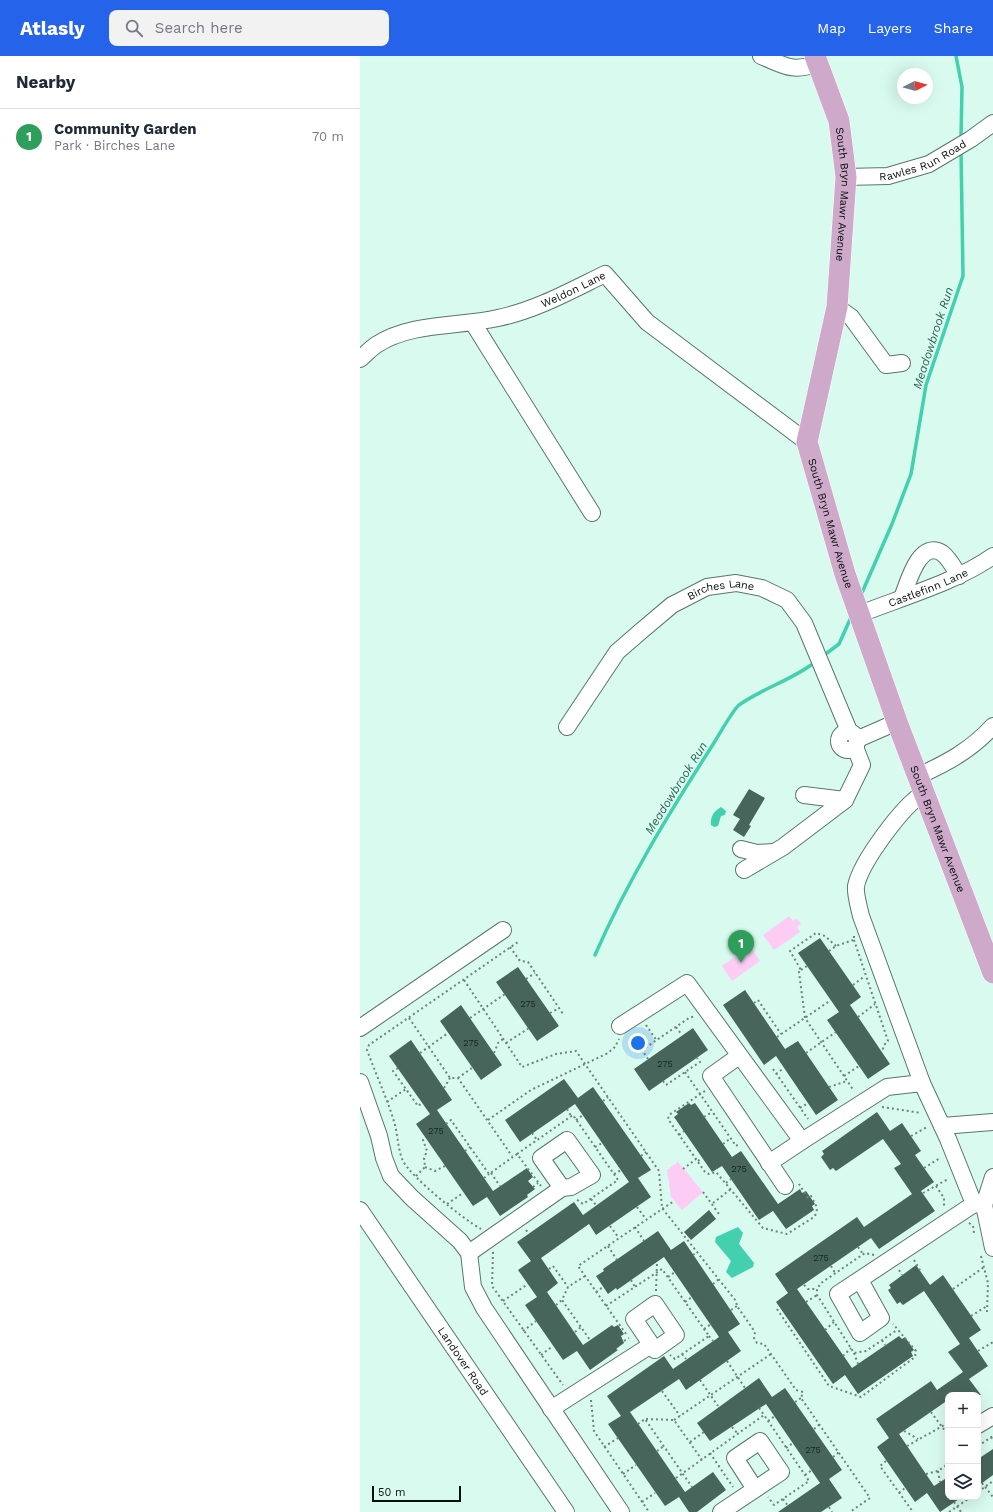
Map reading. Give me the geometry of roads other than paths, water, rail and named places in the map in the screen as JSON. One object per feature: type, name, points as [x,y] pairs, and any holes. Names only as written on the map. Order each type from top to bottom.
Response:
[{"type":"main road","name":"South Bryn Mawr Avenue","points":[[816,60],[839,121],[846,177],[837,307],[807,442],[845,574],[897,722],[993,973]]},
{"type":"street","points":[[761,56],[791,68],[801,68],[816,60]]},
{"type":"street","name":"Rawles Run Road","points":[[846,177],[888,176],[929,164],[971,139],[993,123]]},
{"type":"street","name":"Weldon Lane","points":[[360,359],[375,345],[388,338],[415,330],[473,323],[499,318],[553,300],[605,274],[647,322],[807,442]]},
{"type":"street","points":[[837,307],[851,317],[886,365],[902,363]]},
{"type":"street","points":[[473,323],[592,514]]},
{"type":"street","points":[[902,598],[918,560],[926,552],[937,551],[942,554],[959,576]]},
{"type":"street","name":"Castlefinn Lane","points":[[859,611],[902,598],[959,576],[978,567],[993,556]]},
{"type":"street","name":"Birches Lane","points":[[567,727],[617,652],[672,605],[707,587],[736,583],[762,588],[787,600],[804,623],[854,739],[862,764],[845,800],[776,852],[744,870]]},
{"type":"street","points":[[854,739],[897,722]]},
{"type":"street","points":[[987,1251],[974,1207],[933,1128],[922,1083],[860,936],[861,916],[856,888],[859,874],[869,857],[907,808],[921,785],[982,738],[993,726]]},
{"type":"street","points":[[804,795],[845,800]]},
{"type":"street","points":[[741,849],[757,853],[776,852]]},
{"type":"street","points":[[360,1028],[503,930]]},
{"type":"street","points":[[620,1026],[686,983],[802,1141]]},
{"type":"street","points":[[739,1056],[711,1076],[769,1163],[792,1185]]},
{"type":"street","points":[[360,1082],[391,1176],[412,1198],[460,1241],[469,1253],[473,1287],[484,1308],[621,1512]]},
{"type":"street","points":[[769,1163],[887,1087],[922,1083]]},
{"type":"street","points":[[933,1128],[993,1122]]},
{"type":"street","points":[[860,1280],[974,1207],[993,1178]]},
{"type":"street","points":[[469,1253],[567,1191]]},
{"type":"street","name":"Landover Road","points":[[360,1210],[566,1512]]},
{"type":"street","points":[[658,1348],[634,1319],[655,1304],[676,1335],[655,1350],[658,1348]]},
{"type":"street","points":[[551,1409],[658,1348]]},
{"type":"street","points":[[981,1423],[993,1416]]},
{"type":"street","points":[[721,1512],[755,1489]]},
{"type":"waterway","name":"Meadowbrook Run","points":[[956,56],[962,87],[961,138]]},
{"type":"waterway","name":"Meadowbrook Run","points":[[861,595],[892,524],[911,474],[926,385],[963,276],[961,151]]},
{"type":"waterway","name":"Meadowbrook Run","points":[[827,653],[839,644],[852,615]]},
{"type":"waterway","name":"Meadowbrook Run","points":[[595,955],[607,928],[649,848],[733,713],[739,705],[756,694],[794,676],[811,665]]},
{"type":"place","name":"Community Garden","points":[[741,963]]}]
